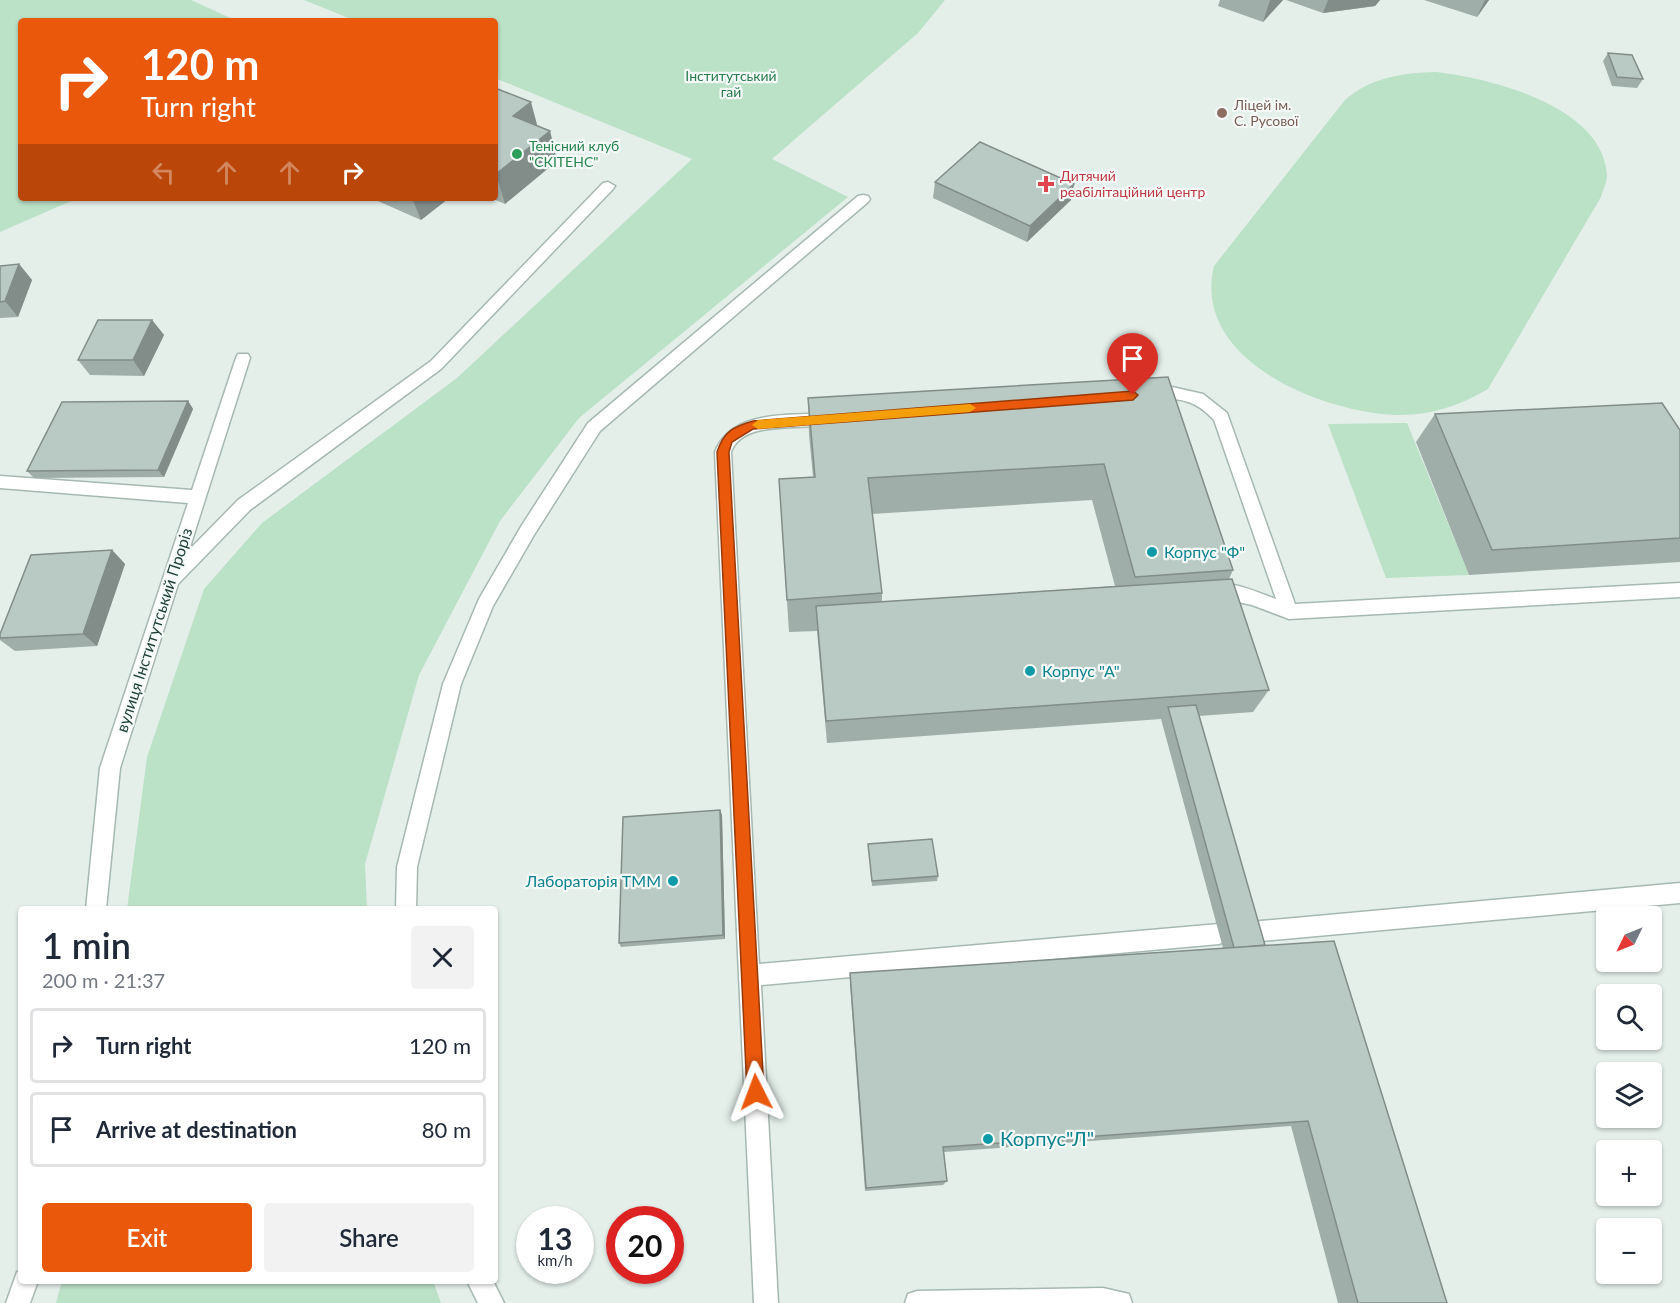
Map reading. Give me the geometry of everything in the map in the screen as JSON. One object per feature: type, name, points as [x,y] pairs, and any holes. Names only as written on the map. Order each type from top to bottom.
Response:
[{"type":"street","points":[[170,581],[244,505],[436,365],[608,186]]},
{"type":"street","points":[[406,906],[407,867],[452,684],[485,604],[528,530],[594,427],[863,199]]},
{"type":"street","name":"вулиця Інститутський Проріз","points":[[96,906],[110,768],[243,358]]},
{"type":"street","points":[[1133,395],[1180,392],[1199,397],[1221,417],[1289,612]]},
{"type":"street","points":[[766,1303],[723,452],[727,440],[741,429],[753,425],[848,418]]},
{"type":"street","points":[[0,482],[197,496]]},
{"type":"street","points":[[1210,589],[1253,598],[1289,612],[1680,590]]},
{"type":"street","points":[[1250,932],[1680,893]]},
{"type":"street","points":[[750,975],[1219,934]]},
{"type":"street","points":[[18,1303],[25,1284]]},
{"type":"street","points":[[481,1284],[492,1303]]},
{"type":"street","points":[[917,1303],[1103,1300],[1120,1303]]},
{"type":"green space","points":[[0,0],[191,0],[230,18],[18,18],[18,201],[71,201],[0,232]]},
{"type":"green space","name":"Інститутський гай","points":[[304,0],[945,0],[918,33],[772,159],[848,197],[579,418],[500,521],[419,675],[365,864],[367,906],[127,906],[147,757],[204,589],[262,523],[457,378],[692,159],[498,79],[498,18],[349,18]]},
{"type":"green space","points":[[1436,72],[1459,75],[1513,89],[1565,114],[1586,131],[1601,151],[1607,175],[1606,183],[1601,197],[1488,389],[1455,405],[1421,414],[1396,415],[1366,412],[1333,404],[1299,391],[1268,375],[1242,354],[1222,329],[1212,299],[1214,266],[1345,100],[1377,81]]},
{"type":"green space","points":[[1407,423],[1469,575],[1386,578],[1328,424]]},
{"type":"green space","points":[[61,1284],[434,1284],[441,1303],[56,1303]]},
{"type":"building","points":[[1608,53],[1632,55],[1643,79],[1617,77]]},
{"type":"building","points":[[498,89],[531,102],[513,116],[550,131],[498,172]]},
{"type":"building","points":[[980,142],[1074,184],[1030,226],[935,182]]},
{"type":"building","points":[[19,264],[5,301],[0,302],[0,266]]},
{"type":"building","points":[[98,320],[152,320],[133,360],[78,360]]},
{"type":"building","name":"Корпус \"Ф\"","points":[[1168,377],[1233,570],[1135,577],[1104,464],[868,478],[882,593],[787,600],[779,479],[815,477],[808,398]]},
{"type":"building","points":[[188,401],[158,470],[27,471],[62,402]]},
{"type":"building","points":[[1662,403],[1680,430],[1680,538],[1492,550],[1435,414]]},
{"type":"building","points":[[112,550],[83,634],[0,638],[31,555]]},
{"type":"building","name":"Корпус \"А\"","points":[[1232,579],[1269,690],[826,721],[816,606]]},
{"type":"building","points":[[1196,705],[1265,945],[1234,948],[1168,707]]},
{"type":"building","name":"Лабораторія ТММ","points":[[720,810],[723,935],[619,943],[623,817]]},
{"type":"building","points":[[932,839],[938,876],[872,881],[868,844]]},
{"type":"building","name":"Корпус\"Л\"","points":[[1334,941],[1447,1303],[1358,1303],[1308,1121],[943,1147],[947,1181],[866,1188],[850,973]]},
{"type":"slow traffic","points":[[758,425],[970,408]]},
{"type":"place","name":"Ліцей ім. С. Русової","points":[[1222,113]]},
{"type":"place","name":"Тенісний клуб \"СКІТЕНС\"","points":[[517,154]]},
{"type":"place","name":"Дитячий реабілітаційний центр","points":[[1046,184]]},
{"type":"place","name":"Корпус \"Ф\"","points":[[1152,552]]},
{"type":"place","name":"Корпус \"А\"","points":[[1030,671]]},
{"type":"place","name":"Лабораторія ТММ","points":[[673,881]]},
{"type":"place","name":"Корпус\"Л\"","points":[[988,1139]]},
{"type":"route","points":[[756,1092],[723,452],[727,440],[741,429],[753,425],[1133,395]]}]
